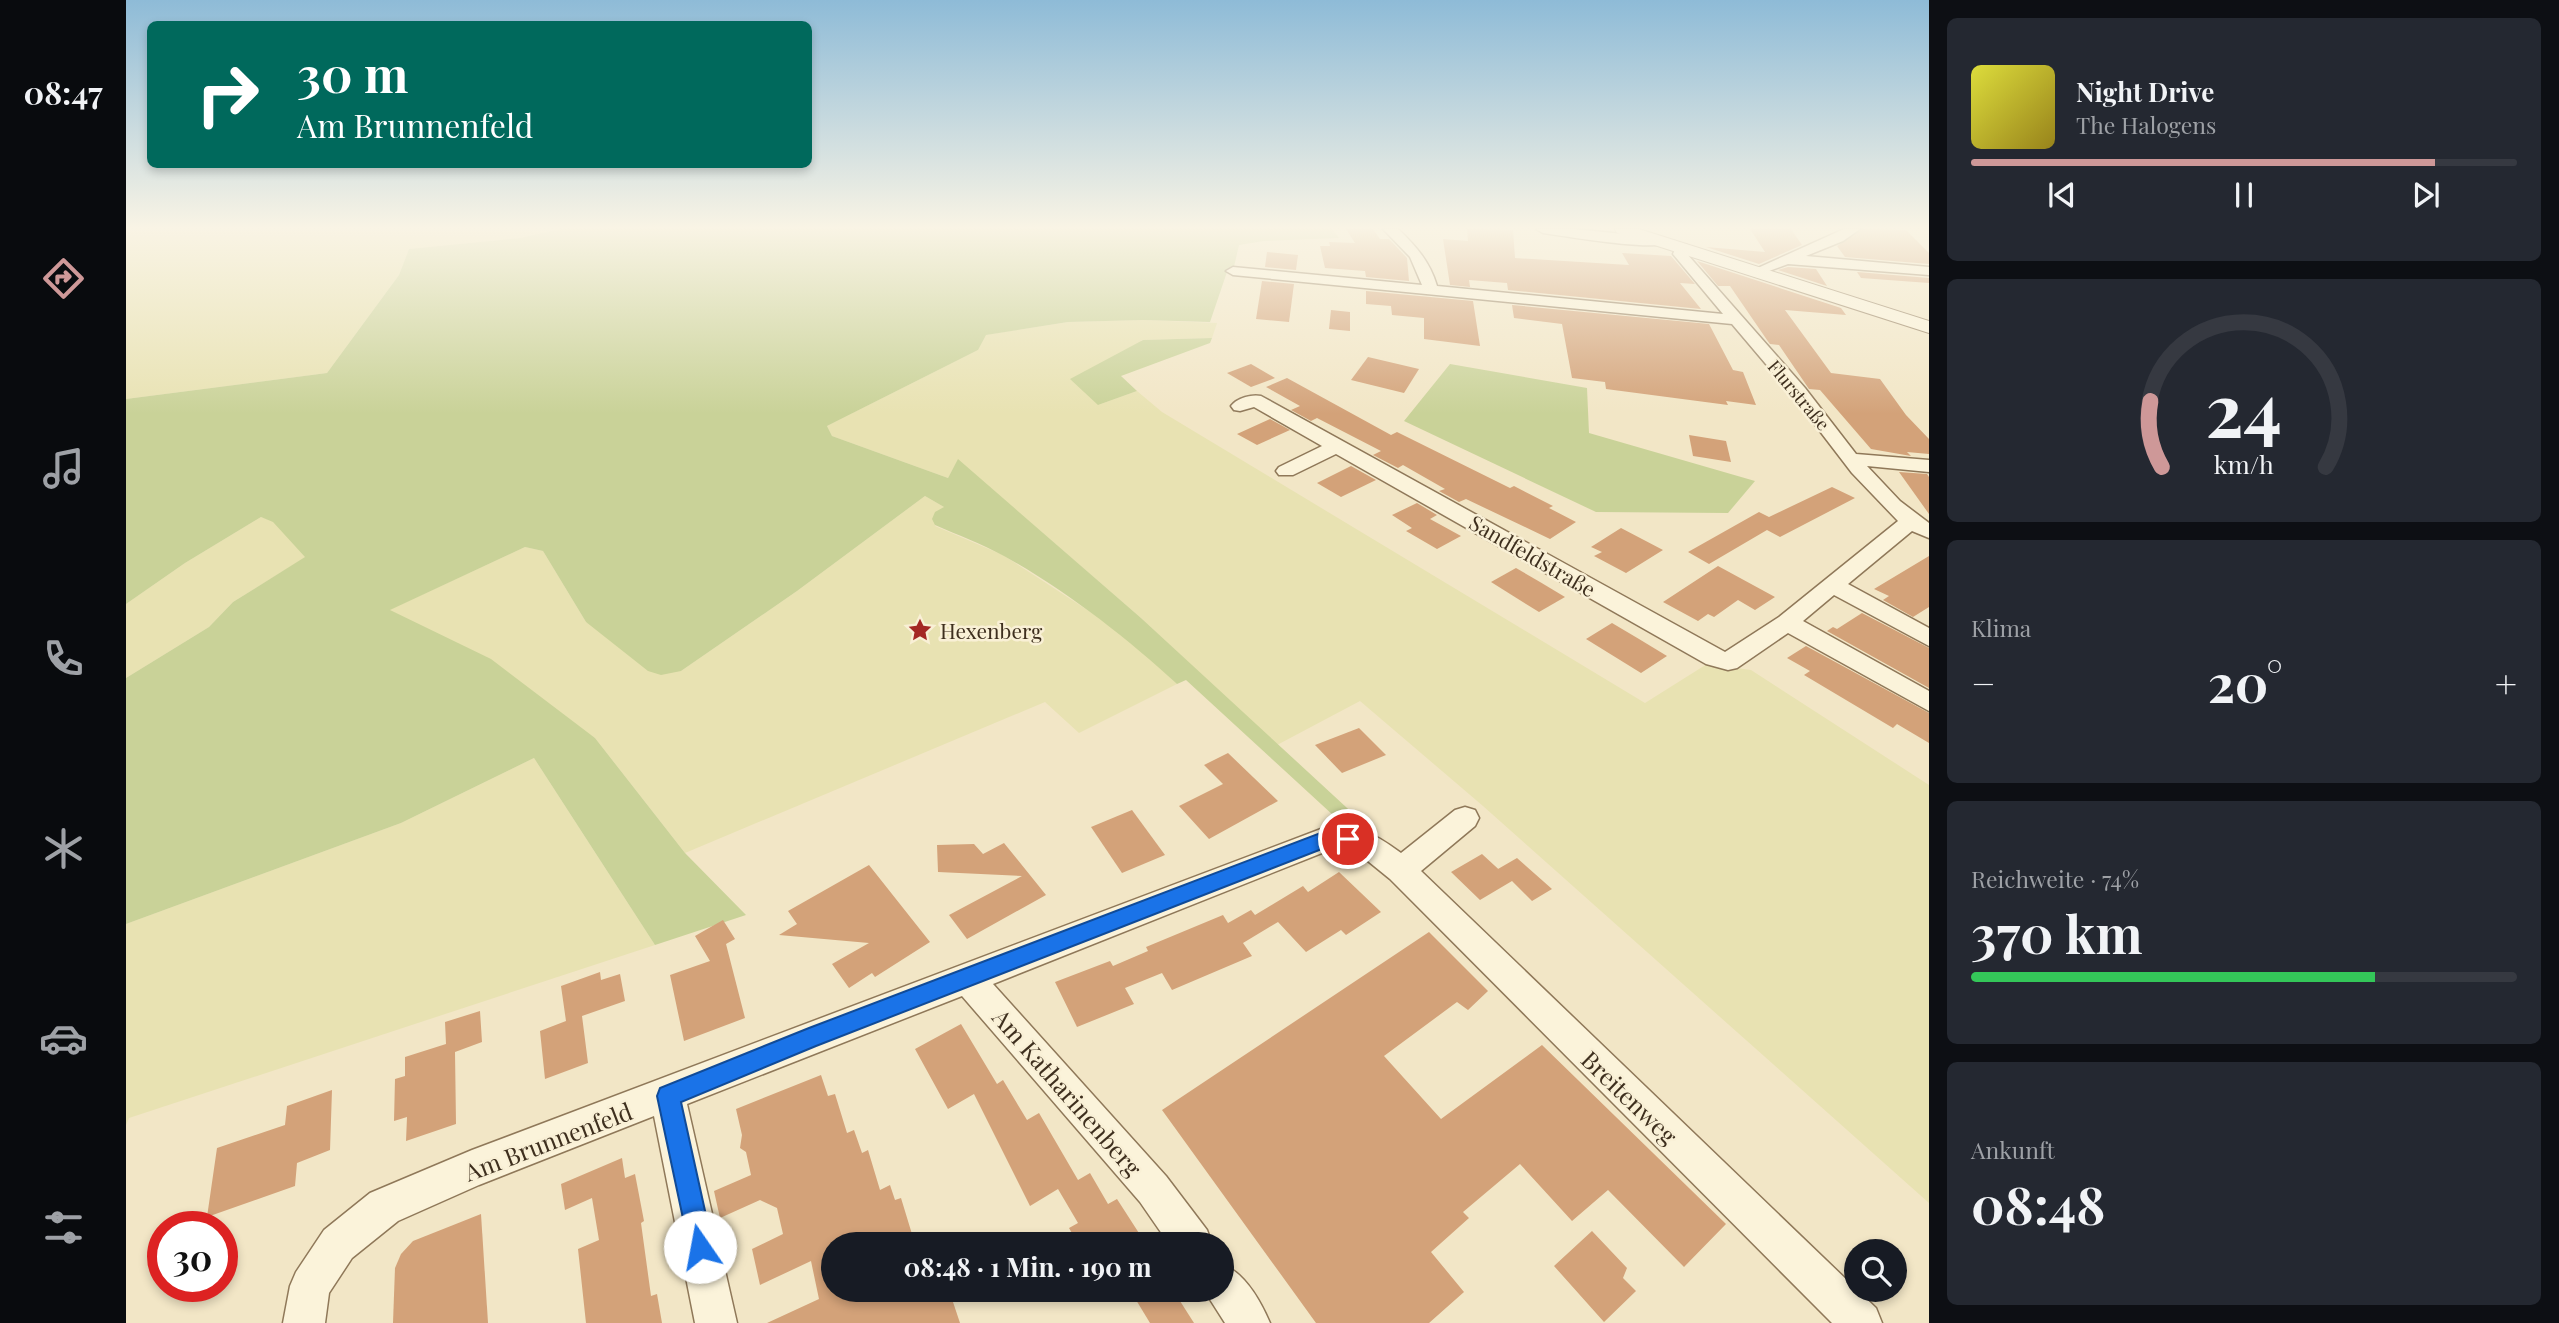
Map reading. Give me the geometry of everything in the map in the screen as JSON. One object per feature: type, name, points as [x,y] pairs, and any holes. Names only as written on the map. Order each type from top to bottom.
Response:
[{"type":"street","points":[[1456,291],[1735,320]]},
{"type":"street","name":"Flurstraße","points":[[1711,291],[1798,391],[1851,459],[1919,527]]},
{"type":"street","points":[[1818,291],[1929,327]]},
{"type":"street","name":"Sandfeldstraße","points":[[1240,406],[1255,400],[1715,659],[1728,662],[1787,622]]},
{"type":"street","points":[[1286,471],[1339,445]]},
{"type":"street","points":[[1851,459],[1929,466]]},
{"type":"street","points":[[1919,527],[1833,586],[1787,622],[1929,702]]},
{"type":"street","points":[[1833,586],[1929,638]]},
{"type":"street","points":[[1401,870],[1465,818]]},
{"type":"street","name":"Breitenweg","points":[[968,979],[1331,837],[1365,842],[1401,870],[1861,1323]]},
{"type":"street","name":"Am Brunnenfeld","points":[[304,1323],[310,1286],[338,1244],[384,1207],[472,1169],[968,979]]},
{"type":"street","name":"Am Katharinenberg","points":[[968,979],[1153,1189],[1184,1232]]},
{"type":"street","points":[[668,1096],[716,1323]]},
{"type":"street","points":[[1234,1301],[1249,1323]]},
{"type":"shaded area","points":[[126,291],[387,291],[327,373],[126,399]]},
{"type":"shaded area","points":[[1143,320],[1217,323],[1212,338],[1142,340],[1098,405],[1137,391],[1162,412],[1645,703],[1707,664],[1751,670],[1929,785],[1929,1203],[1483,806],[1360,701],[1277,745],[1141,618],[958,460],[948,478],[832,436],[827,426],[978,350],[985,335],[1068,322]]},
{"type":"shaded area","points":[[925,496],[944,507],[935,526],[1003,555],[1046,583],[1101,619],[1147,655],[1177,684],[1079,733],[1045,702],[685,853],[595,738],[389,610],[525,547],[543,551],[586,622],[681,671],[797,591]]},
{"type":"shaded area","points":[[261,517],[273,521],[306,557],[233,602],[209,627],[126,678],[126,604],[185,563]]},
{"type":"shaded area","points":[[534,758],[655,945],[129,1118],[126,1125],[126,924],[401,823]]},
{"type":"green space","points":[[387,291],[1221,291],[1210,322],[1068,322],[986,335],[978,350],[827,426],[832,436],[948,478],[958,459],[1141,618],[1359,819],[1346,827],[1186,680],[1177,684],[1072,599],[1004,556],[935,525],[932,519],[935,512],[944,507],[925,496],[797,591],[681,671],[661,675],[648,671],[586,622],[543,551],[525,547],[390,610],[491,659],[595,738],[685,853],[746,915],[655,945],[534,758],[401,823],[126,924],[126,678],[209,627],[233,602],[305,557],[273,522],[261,517],[185,563],[126,604],[126,399],[327,373]]},
{"type":"green space","points":[[1212,338],[1210,343],[1121,376],[1137,391],[1098,405],[1070,379],[1143,340]]},
{"type":"green space","points":[[1450,364],[1587,388],[1589,433],[1755,481],[1728,513],[1596,512],[1404,421]]},
{"type":"building","points":[[1260,291],[1293,291],[1289,322],[1256,319]]},
{"type":"building","points":[[1366,291],[1473,301],[1480,346],[1424,339],[1424,318],[1392,315],[1391,306],[1366,304]]},
{"type":"building","points":[[1516,291],[1686,291],[1701,309]]},
{"type":"building","points":[[1733,291],[1788,291],[1841,308],[1846,315],[1785,310],[1831,373],[1880,379],[1906,415],[1929,439],[1929,454],[1907,452],[1911,456],[1871,449],[1820,390],[1809,389],[1779,345],[1770,344]]},
{"type":"building","points":[[1512,305],[1709,324],[1733,370],[1743,372],[1756,405],[1726,401],[1728,405],[1606,389],[1605,382],[1572,378],[1562,324],[1514,318]]},
{"type":"building","points":[[1331,310],[1350,312],[1350,331],[1329,329]]},
{"type":"building","points":[[1368,357],[1419,369],[1404,393],[1351,380]]},
{"type":"building","points":[[1251,364],[1275,378],[1251,387],[1227,373]]},
{"type":"building","points":[[1287,378],[1391,435],[1397,432],[1510,488],[1514,486],[1553,506],[1549,508],[1576,522],[1550,539],[1466,499],[1459,502],[1439,491],[1445,489],[1403,465],[1398,468],[1373,455],[1381,451],[1317,418],[1311,421],[1291,410],[1300,406],[1266,387]]},
{"type":"building","points":[[1270,419],[1290,430],[1257,445],[1237,434]]},
{"type":"building","points":[[1689,435],[1726,441],[1731,462],[1693,456]]},
{"type":"building","points":[[1351,466],[1376,480],[1341,497],[1317,483]]},
{"type":"building","points":[[1899,472],[1927,474],[1929,514]]},
{"type":"building","points":[[1832,487],[1855,498],[1780,537],[1767,530],[1709,564],[1688,552],[1759,512],[1769,517]]},
{"type":"building","points":[[1417,503],[1437,515],[1430,519],[1461,536],[1437,549],[1406,531],[1412,528],[1392,515]]},
{"type":"building","points":[[1621,528],[1663,550],[1626,573],[1594,556],[1602,552],[1591,547]]},
{"type":"building","points":[[1929,556],[1929,607],[1913,617],[1883,600],[1889,596],[1874,589]]},
{"type":"building","points":[[1718,566],[1775,597],[1755,610],[1738,600],[1714,617],[1708,614],[1698,621],[1663,602]]},
{"type":"building","points":[[1516,568],[1565,597],[1539,612],[1491,582]]},
{"type":"building","points":[[1862,613],[1929,648],[1929,688],[1827,631],[1833,627],[1837,629]]},
{"type":"building","points":[[1612,623],[1667,656],[1641,673],[1586,639]]},
{"type":"building","points":[[1806,646],[1929,713],[1929,743],[1897,724],[1893,728],[1804,675],[1810,671],[1787,658]]},
{"type":"building","points":[[1359,728],[1386,755],[1342,773],[1315,745]]},
{"type":"building","points":[[1228,753],[1278,801],[1209,839],[1179,806],[1223,784],[1204,765]]},
{"type":"building","points":[[1132,810],[1165,855],[1122,873],[1091,827]]},
{"type":"building","points":[[1004,843],[1046,895],[967,939],[949,915],[1022,876],[938,872],[937,845],[974,844],[983,854]]},
{"type":"building","points":[[1482,854],[1498,869],[1517,858],[1552,889],[1532,901],[1512,881],[1480,900],[1451,872]]},
{"type":"building","points":[[869,865],[930,942],[875,977],[872,973],[849,988],[832,964],[869,943],[779,935],[797,924],[788,911]]},
{"type":"building","points":[[1339,872],[1381,912],[1346,935],[1341,930],[1306,952],[1278,922],[1243,943],[1252,956],[1172,990],[1162,973],[1125,988],[1134,1004],[1077,1027],[1055,982],[1110,961],[1113,966],[1148,951],[1146,947],[1223,915],[1228,923],[1251,910],[1255,915],[1303,886],[1308,892]]},
{"type":"building","points":[[723,920],[735,939],[726,944],[745,1018],[684,1041],[670,975],[710,961],[695,936]]},
{"type":"building","points":[[1429,932],[1488,991],[1468,1010],[1457,1002],[1384,1056],[1441,1119],[1542,1045],[1726,1224],[1684,1267],[1608,1190],[1572,1221],[1520,1164],[1463,1212],[1469,1218],[1431,1252],[1464,1292],[1429,1323],[1316,1323],[1162,1110]]},
{"type":"building","points":[[600,972],[601,980],[620,974],[625,1001],[582,1016],[588,1063],[545,1079],[540,1031],[566,1021],[561,986]]},
{"type":"building","points":[[480,1011],[482,1042],[455,1052],[456,1124],[406,1141],[407,1117],[394,1121],[395,1079],[405,1076],[405,1057],[446,1044],[445,1022]]},
{"type":"building","points":[[961,1024],[997,1084],[1003,1080],[1027,1120],[1039,1113],[1078,1180],[1090,1173],[1108,1204],[1117,1199],[1138,1232],[1071,1232],[1069,1228],[1078,1223],[1058,1189],[1030,1206],[974,1094],[948,1109],[915,1049]]},
{"type":"building","points":[[821,1075],[828,1096],[835,1094],[847,1133],[854,1130],[862,1153],[868,1150],[880,1190],[890,1185],[895,1200],[901,1198],[911,1232],[821,1232],[821,1302],[953,1302],[960,1323],[767,1323],[819,1299],[811,1261],[760,1285],[752,1249],[783,1234],[777,1208],[760,1200],[720,1218],[714,1191],[751,1175],[746,1152],[740,1148],[742,1135],[736,1109]]},
{"type":"building","points":[[332,1090],[330,1150],[297,1163],[295,1186],[224,1211],[208,1211],[217,1148],[285,1125],[287,1106]]},
{"type":"building","points":[[622,1158],[625,1178],[635,1174],[644,1221],[641,1223],[651,1296],[657,1294],[662,1323],[586,1323],[578,1249],[599,1240],[592,1198],[565,1210],[561,1184]]},
{"type":"building","points":[[481,1214],[488,1323],[393,1323],[395,1268],[401,1254],[413,1241]]},
{"type":"building","points":[[1592,1231],[1627,1268],[1623,1278],[1636,1291],[1604,1322],[1554,1266]]},
{"type":"building","points":[[1137,1302],[1181,1302],[1194,1323],[1150,1323]]},
{"type":"place","name":"Hexenberg","points":[[920,630]]},
{"type":"route","points":[[700,1247],[668,1096],[1331,837],[1348,839]]}]
